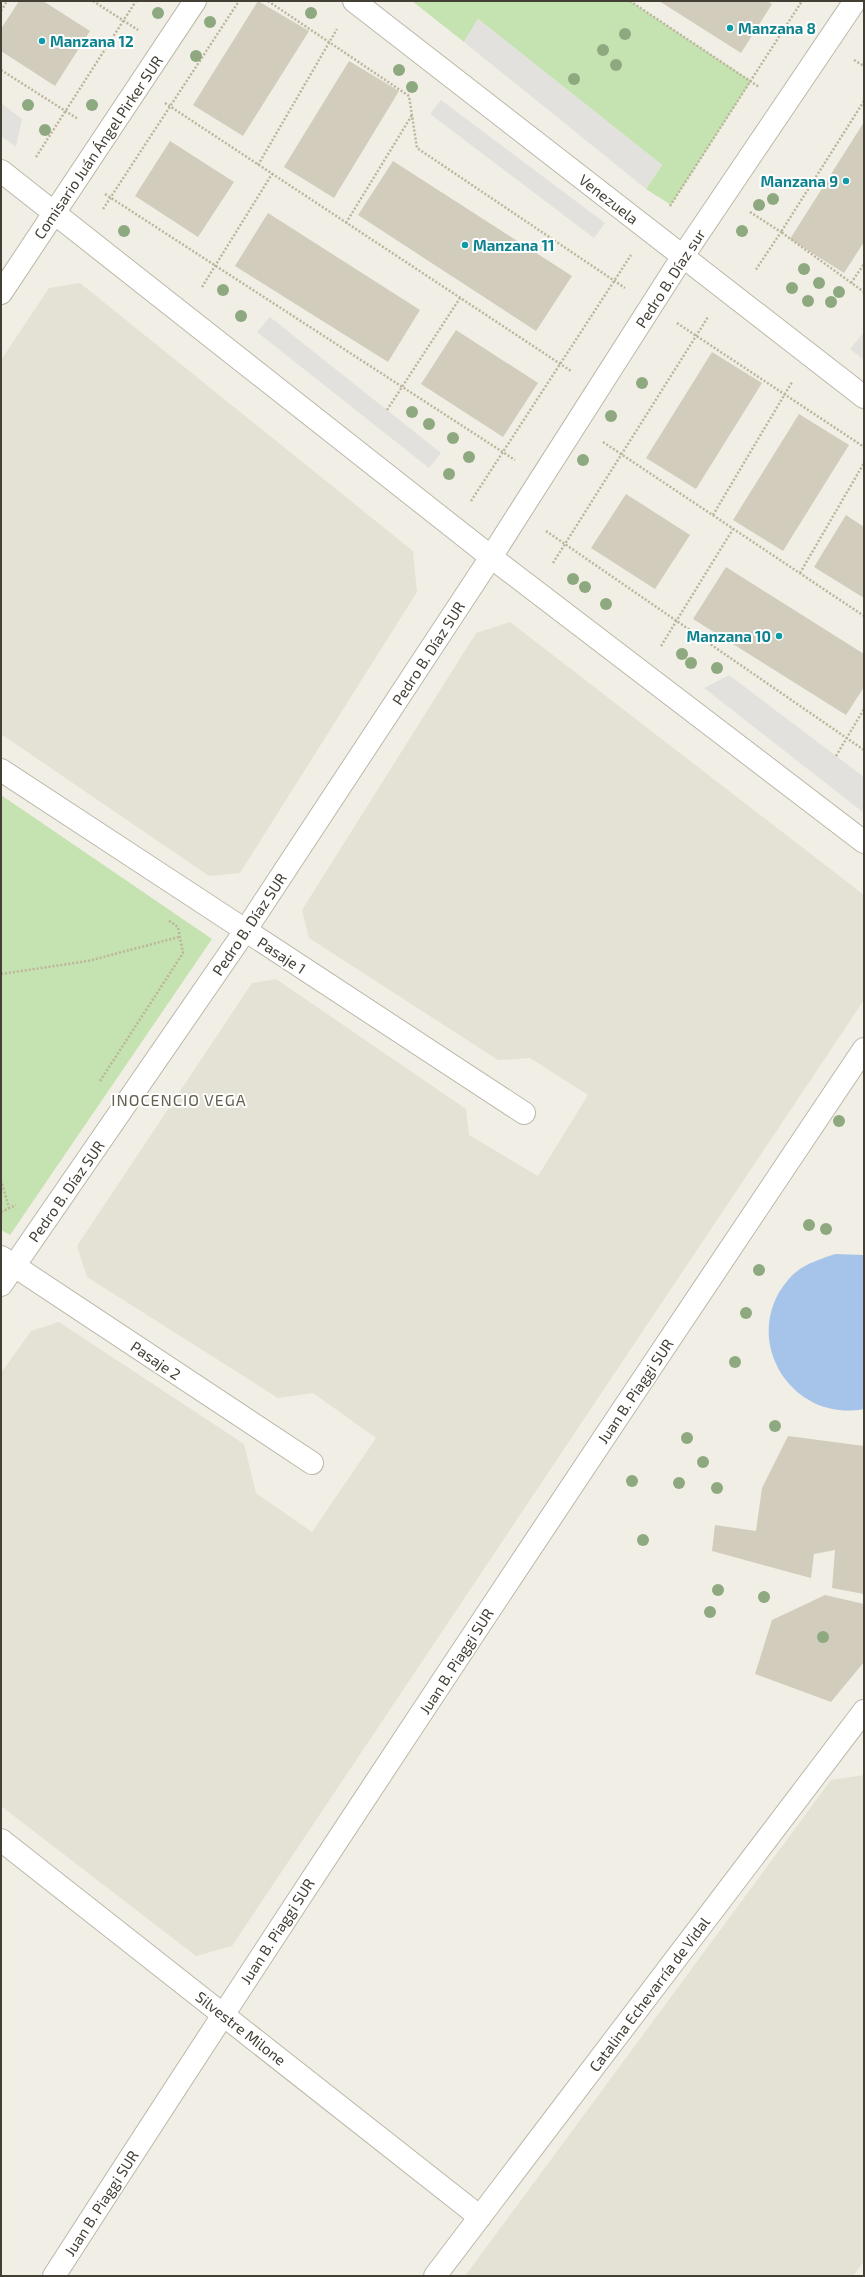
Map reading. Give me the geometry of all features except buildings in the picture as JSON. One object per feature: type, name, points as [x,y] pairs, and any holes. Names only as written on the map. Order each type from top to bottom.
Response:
[{"type":"street","name":"Comisario Juán Ángel Pirker SUR","points":[[1,293],[79,178],[195,1]]},
{"type":"street","name":"Venezuela","points":[[354,1],[864,397]]},
{"type":"street","name":"Pedro B. Díaz sur","points":[[491,558],[683,256],[854,1]]},
{"type":"street","points":[[1,171],[491,558],[864,842]]},
{"type":"street","name":"Pedro B. Díaz SUR","points":[[1,1285],[8,1261],[245,931],[491,558]]},
{"type":"street","name":"Pasaje 1","points":[[1,770],[524,1113]]},
{"type":"street","name":"Juan B. Piaggi SUR","points":[[54,2276],[223,2013],[610,1428],[864,1049]]},
{"type":"street","name":"Pasaje 2","points":[[8,1261],[312,1463]]},
{"type":"street","name":"Catalina Echevarría de Vidal","points":[[435,2276],[863,1714]]},
{"type":"street","name":"Silvestre Milone","points":[[1,1840],[223,2013],[480,2217]]},
{"type":"path","points":[[1,11],[7,1]]},
{"type":"path","points":[[93,1],[165,47]]},
{"type":"path","points":[[18,184],[136,1]]},
{"type":"path","points":[[85,237],[169,105],[239,1]]},
{"type":"path","points":[[268,1],[410,96],[417,148],[651,306],[864,447]]},
{"type":"path","points":[[258,165],[354,1]]},
{"type":"path","points":[[630,1],[785,105]]},
{"type":"path","points":[[454,528],[614,281],[650,231],[751,81],[802,1]]},
{"type":"path","points":[[1,70],[105,137]]},
{"type":"path","points":[[139,86],[598,390]]},
{"type":"path","points":[[536,592],[620,454],[696,335],[732,294],[780,232],[864,100]]},
{"type":"path","points":[[346,223],[413,115]]},
{"type":"path","points":[[185,316],[215,264],[272,174]]},
{"type":"path","points":[[79,178],[215,264],[402,388],[542,477]]},
{"type":"path","points":[[780,232],[864,292]]},
{"type":"path","points":[[851,283],[864,264]]},
{"type":"path","points":[[387,410],[460,298]]},
{"type":"path","points":[[713,515],[809,354]]},
{"type":"path","points":[[576,424],[864,616]]},
{"type":"path","points":[[800,573],[864,463]]},
{"type":"path","points":[[519,513],[864,750]]},
{"type":"path","points":[[644,674],[733,529]]},
{"type":"path","points":[[836,756],[864,709]]},
{"type":"path","points":[[98,1085],[183,953],[178,927],[165,919]]},
{"type":"path","points":[[1,974],[88,961],[179,937]]},
{"type":"path","points":[[1,1180],[9,1208]]},
{"type":"path","points":[[1,1212],[21,1203]]},
{"type":"shaded area","points":[[478,19],[662,165],[646,189],[464,42]]},
{"type":"shaded area","points":[[441,100],[605,223],[594,238],[430,114]]},
{"type":"shaded area","points":[[1,103],[22,119],[16,147],[1,136]]},
{"type":"shaded area","points":[[80,283],[413,551],[417,592],[240,873],[209,876],[1,734],[1,360],[49,288]]},
{"type":"shaded area","points":[[270,317],[441,453],[429,468],[257,332]]},
{"type":"shaded area","points":[[864,332],[864,360],[850,349]]},
{"type":"shaded area","points":[[510,622],[864,895],[864,1000],[232,1946],[196,1956],[1,1806],[1,1373],[31,1331],[59,1322],[244,1444],[256,1493],[312,1532],[376,1438],[313,1393],[278,1398],[87,1277],[77,1246],[252,983],[276,979],[466,1109],[469,1135],[538,1176],[588,1095],[530,1058],[498,1060],[309,938],[302,910],[476,633]]},
{"type":"shaded area","points":[[729,675],[864,777],[864,813],[704,688]]},
{"type":"shaded area","points":[[864,1775],[864,2261],[853,2276],[465,2276],[831,1780]]},
{"type":"green space","points":[[412,1],[630,1],[751,81],[671,205],[646,189],[662,165],[478,19],[464,42]]},
{"type":"green space","points":[[1,795],[212,939],[10,1235],[1,1230]]},
{"type":"water","points":[[835,1254],[864,1255],[864,1409],[837,1410],[814,1403],[795,1389],[780,1371],[771,1350],[769,1326],[774,1302],[788,1280],[798,1270]]},
{"type":"place","name":"Manzana 8","points":[[730,28]]},
{"type":"place","name":"Manzana 12","points":[[42,41]]},
{"type":"place","name":"Manzana 9","points":[[846,181]]},
{"type":"place","name":"Manzana 11","points":[[465,245]]},
{"type":"place","name":"Manzana 10","points":[[779,636]]},
{"type":"district","name":"INOCENCIO VEGA","points":[[179,1099]]}]
